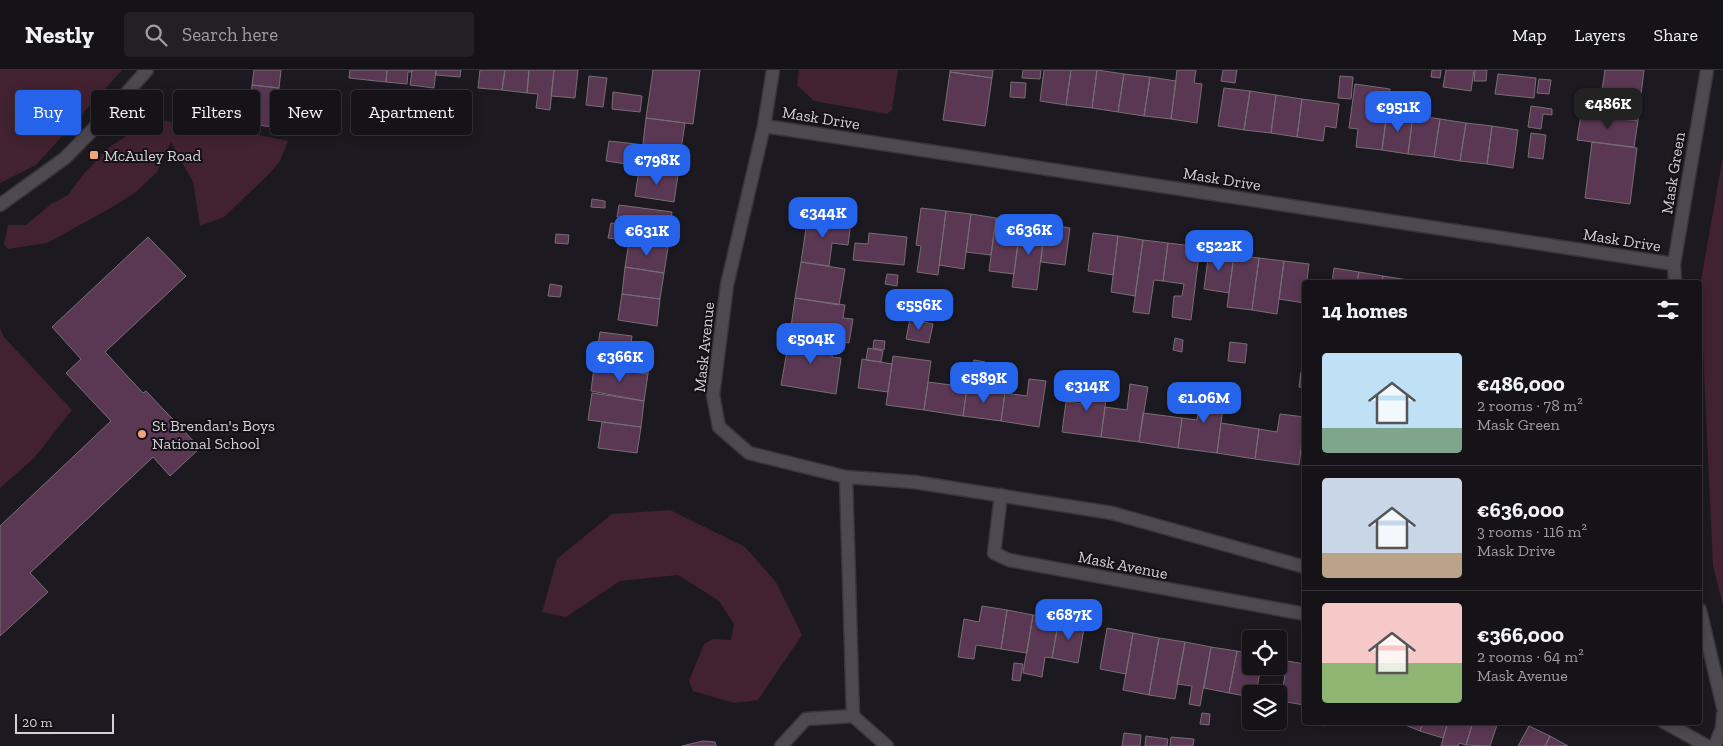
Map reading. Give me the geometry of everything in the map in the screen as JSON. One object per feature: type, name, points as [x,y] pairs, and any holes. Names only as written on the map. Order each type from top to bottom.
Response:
[{"type":"street","points":[[0,205],[65,158],[147,70]]},
{"type":"street","name":"Mask Avenue","points":[[773,70],[764,126],[727,285],[713,395],[719,427],[749,454],[846,477],[914,482],[1112,513],[1302,566]]},
{"type":"street","name":"Mask Green","points":[[1674,280],[1674,264],[1707,70]]},
{"type":"street","name":"Mask Drive","points":[[764,126],[1674,264]]},
{"type":"street","points":[[846,477],[853,716]]},
{"type":"street","name":"Mask Avenue","points":[[1001,495],[994,553],[1009,560],[1302,613]]},
{"type":"street","points":[[1702,618],[1723,707]]},
{"type":"street","points":[[1715,746],[1722,728],[1723,715]]},
{"type":"street","points":[[781,746],[806,719],[853,716],[887,746]]},
{"type":"street","points":[[1670,725],[1708,746]]},
{"type":"shaded area","points":[[0,70],[122,70],[104,90],[91,90],[91,104],[81,115],[81,90],[15,90],[15,135],[63,135],[36,165],[0,183]]},
{"type":"shaded area","points":[[799,70],[898,70],[892,110],[887,114],[814,101],[797,85]]},
{"type":"shaded area","points":[[163,121],[173,121],[173,135],[260,135],[288,141],[280,161],[224,217],[200,226],[193,182],[171,142],[157,172],[136,192],[47,243],[8,249],[4,244],[8,225],[26,225],[51,204],[68,195],[107,149],[128,135],[163,135]]},
{"type":"shaded area","points":[[1723,156],[1723,605],[1713,566],[1701,280]]},
{"type":"shaded area","points":[[0,328],[4,337],[72,410],[34,458],[0,488]]},
{"type":"shaded area","points":[[670,510],[745,547],[776,582],[802,635],[758,700],[734,703],[693,691],[689,681],[704,644],[713,639],[731,640],[734,624],[719,601],[678,575],[620,581],[566,617],[542,612],[557,559],[612,514]]},
{"type":"building","points":[[254,70],[281,70],[279,88],[252,85]]},
{"type":"building","points":[[350,70],[387,70],[386,82],[349,78]]},
{"type":"building","points":[[387,70],[412,70],[412,72],[408,72],[407,84],[386,82]]},
{"type":"building","points":[[412,70],[436,70],[434,88],[410,85]]},
{"type":"building","points":[[436,70],[461,70],[460,77],[436,75]]},
{"type":"building","points":[[480,70],[505,70],[502,90],[478,88]]},
{"type":"building","points":[[505,70],[529,70],[527,93],[502,90]]},
{"type":"building","points":[[529,70],[554,70],[550,110],[536,108],[538,94],[527,93]]},
{"type":"building","points":[[554,70],[578,70],[575,98],[551,96]]},
{"type":"building","points":[[653,70],[700,70],[693,124],[646,118]]},
{"type":"building","points":[[950,70],[993,70],[992,78],[950,72]]},
{"type":"building","points":[[1023,70],[1041,70],[1040,79],[1022,78]]},
{"type":"building","points":[[1044,70],[1071,70],[1066,105],[1040,101]]},
{"type":"building","points":[[1071,70],[1097,70],[1092,108],[1066,105]]},
{"type":"building","points":[[1097,70],[1124,74],[1118,112],[1092,108]]},
{"type":"building","points":[[1177,70],[1196,70],[1194,83],[1202,84],[1197,123],[1171,119]]},
{"type":"building","points":[[1223,70],[1237,70],[1235,83],[1221,81]]},
{"type":"building","points":[[1432,70],[1441,70],[1440,78],[1431,77]]},
{"type":"building","points":[[1446,70],[1474,70],[1471,91],[1443,87]]},
{"type":"building","points":[[1475,70],[1487,70],[1486,81],[1474,81]]},
{"type":"building","points":[[1605,70],[1644,70],[1641,95],[1602,90]]},
{"type":"building","points":[[950,72],[992,78],[985,126],[943,120]]},
{"type":"building","points":[[1124,74],[1150,77],[1144,116],[1118,112]]},
{"type":"building","points":[[1498,74],[1536,78],[1534,98],[1495,94]]},
{"type":"building","points":[[589,76],[607,78],[603,107],[586,105]]},
{"type":"building","points":[[1340,76],[1353,77],[1351,99],[1338,98]]},
{"type":"building","points":[[1150,77],[1176,81],[1171,119],[1144,116]]},
{"type":"building","points":[[1539,79],[1551,80],[1549,94],[1537,93]]},
{"type":"building","points":[[1011,82],[1026,83],[1025,98],[1010,97]]},
{"type":"building","points":[[1355,84],[1390,89],[1382,150],[1356,147],[1358,129],[1349,128]]},
{"type":"building","points":[[252,85],[279,88],[279,90],[270,90],[270,127],[260,125],[260,90],[251,90]]},
{"type":"building","points":[[1224,88],[1250,91],[1244,130],[1218,126]]},
{"type":"building","points":[[1602,90],[1641,95],[1638,121],[1599,116]]},
{"type":"building","points":[[1250,91],[1276,95],[1271,133],[1244,130]]},
{"type":"building","points":[[613,92],[642,96],[640,112],[612,109]]},
{"type":"building","points":[[1276,95],[1302,99],[1297,137],[1271,133]]},
{"type":"building","points":[[1302,99],[1339,104],[1336,128],[1325,126],[1323,141],[1297,137]]},
{"type":"building","points":[[1531,106],[1552,109],[1552,115],[1543,114],[1541,129],[1528,127]]},
{"type":"building","points":[[1387,112],[1413,115],[1408,154],[1382,150]]},
{"type":"building","points":[[1581,114],[1638,121],[1634,147],[1577,140]]},
{"type":"building","points":[[1413,115],[1440,119],[1434,157],[1408,154]]},
{"type":"building","points":[[646,118],[685,123],[681,149],[643,144]]},
{"type":"building","points":[[1440,119],[1466,123],[1460,161],[1434,157]]},
{"type":"building","points":[[1466,123],[1492,126],[1487,164],[1460,161]]},
{"type":"building","points":[[1492,126],[1518,130],[1513,168],[1487,164]]},
{"type":"building","points":[[1531,133],[1546,135],[1543,159],[1528,157]]},
{"type":"building","points":[[609,141],[681,149],[678,175],[639,170],[640,166],[606,161]]},
{"type":"building","points":[[1592,142],[1637,148],[1630,204],[1585,198]]},
{"type":"building","points":[[639,170],[678,175],[674,202],[635,196]]},
{"type":"building","points":[[592,199],[605,201],[605,208],[591,207]]},
{"type":"building","points":[[619,205],[672,212],[668,247],[608,238],[611,223],[631,226],[632,219],[617,217]]},
{"type":"building","points":[[921,208],[946,211],[938,275],[917,272],[921,246],[916,245]]},
{"type":"building","points":[[946,211],[971,214],[964,269],[939,265]]},
{"type":"building","points":[[971,214],[996,218],[991,255],[966,252]]},
{"type":"building","points":[[808,215],[851,222],[848,245],[832,243],[829,266],[801,262]]},
{"type":"building","points":[[996,218],[1021,221],[1014,274],[989,271]]},
{"type":"building","points":[[1021,221],[1045,224],[1037,290],[1012,287]]},
{"type":"building","points":[[1045,224],[1070,228],[1065,265],[1041,262]]},
{"type":"building","points":[[869,233],[907,237],[904,265],[853,260],[855,243],[868,244]]},
{"type":"building","points":[[1093,233],[1118,236],[1113,275],[1088,271]]},
{"type":"building","points":[[556,234],[569,235],[568,244],[555,243]]},
{"type":"building","points":[[1118,236],[1143,240],[1135,296],[1111,292]]},
{"type":"building","name":"St Brendan's Boys National School","points":[[148,237],[186,276],[105,352],[143,393],[146,391],[200,448],[170,476],[153,457],[30,573],[48,592],[0,636],[0,526],[111,421],[66,373],[81,359],[52,327]]},
{"type":"building","points":[[1143,240],[1168,243],[1163,281],[1154,280],[1149,314],[1133,312]]},
{"type":"building","points":[[629,242],[668,247],[664,273],[625,267]]},
{"type":"building","points":[[1168,243],[1200,247],[1191,320],[1172,317],[1174,296],[1182,296],[1184,284],[1163,281]]},
{"type":"building","points":[[1209,251],[1234,255],[1229,293],[1204,289]]},
{"type":"building","points":[[1234,255],[1259,258],[1252,310],[1227,307]]},
{"type":"building","points":[[1259,258],[1284,261],[1277,314],[1252,310]]},
{"type":"building","points":[[1284,261],[1309,264],[1307,280],[1302,280],[1302,303],[1279,299]]},
{"type":"building","points":[[801,262],[845,269],[839,305],[795,298]]},
{"type":"building","points":[[625,267],[664,273],[660,299],[622,294]]},
{"type":"building","points":[[1334,268],[1359,272],[1357,280],[1332,280]]},
{"type":"building","points":[[1359,272],[1383,276],[1382,280],[1357,280]]},
{"type":"building","points":[[887,274],[898,275],[897,286],[885,284]]},
{"type":"building","points":[[1383,276],[1408,280],[1382,280]]},
{"type":"building","points":[[550,284],[562,286],[560,297],[548,296]]},
{"type":"building","points":[[622,294],[660,299],[657,326],[618,320]]},
{"type":"building","points":[[795,298],[845,305],[843,318],[853,319],[849,343],[790,334]]},
{"type":"building","points":[[910,319],[933,324],[929,343],[906,339]]},
{"type":"building","points":[[600,332],[632,336],[631,345],[652,348],[648,374],[595,365]]},
{"type":"building","points":[[790,334],[834,341],[832,357],[841,358],[836,394],[781,385]]},
{"type":"building","points":[[1175,338],[1183,340],[1182,352],[1173,350]]},
{"type":"building","points":[[874,340],[885,341],[884,350],[873,348]]},
{"type":"building","points":[[1230,342],[1247,344],[1245,363],[1228,361]]},
{"type":"building","points":[[868,348],[883,351],[881,362],[866,360]]},
{"type":"building","points":[[893,356],[931,361],[924,410],[886,405]]},
{"type":"building","points":[[862,359],[892,364],[888,392],[858,388]]},
{"type":"building","points":[[974,360],[985,362],[983,376],[972,374]]},
{"type":"building","points":[[594,367],[648,374],[644,401],[591,391]]},
{"type":"building","points":[[1301,372],[1302,372],[1302,388],[1299,387]]},
{"type":"building","points":[[1029,379],[1046,381],[1039,427],[1001,421],[1005,393],[1027,396]]},
{"type":"building","points":[[1087,381],[1108,384],[1101,437],[1062,432],[1066,402],[1084,404]]},
{"type":"building","points":[[928,382],[967,387],[963,416],[924,410]]},
{"type":"building","points":[[1130,384],[1148,387],[1139,442],[1101,437],[1105,407],[1127,410]]},
{"type":"building","points":[[967,387],[1005,393],[1001,421],[963,416]]},
{"type":"building","points":[[1201,390],[1225,393],[1217,453],[1178,448],[1182,418],[1197,420]]},
{"type":"building","points":[[592,393],[644,401],[641,427],[588,420]]},
{"type":"building","points":[[1143,413],[1182,418],[1178,448],[1139,442]]},
{"type":"building","points":[[1280,414],[1302,417],[1302,441],[1299,465],[1255,459],[1259,429],[1277,432]]},
{"type":"building","points":[[602,422],[641,427],[637,453],[598,448]]},
{"type":"building","points":[[1221,423],[1259,429],[1255,459],[1217,453]]},
{"type":"building","points":[[982,606],[1007,610],[1001,649],[976,645],[974,659],[958,657],[964,619],[979,622]]},
{"type":"building","points":[[1007,610],[1033,615],[1027,653],[1001,649]]},
{"type":"building","points":[[1033,615],[1059,619],[1052,658],[1045,657],[1042,677],[1023,673]]},
{"type":"building","points":[[1059,619],[1085,623],[1078,663],[1052,658]]},
{"type":"building","points":[[1107,628],[1133,633],[1126,674],[1100,669]]},
{"type":"building","points":[[1133,633],[1159,638],[1149,695],[1123,690]]},
{"type":"building","points":[[1159,638],[1185,642],[1175,699],[1149,695]]},
{"type":"building","points":[[1185,642],[1211,647],[1200,706],[1189,704],[1192,686],[1177,684]]},
{"type":"building","points":[[1211,647],[1237,651],[1229,693],[1204,688]]},
{"type":"building","points":[[1237,651],[1242,652],[1242,675],[1259,675],[1258,685],[1242,685],[1242,695],[1229,693]]},
{"type":"building","points":[[1287,661],[1302,664],[1302,705],[1287,702],[1287,685],[1283,685],[1285,675],[1287,675]]},
{"type":"building","points":[[1014,663],[1023,664],[1020,681],[1012,680]]},
{"type":"building","points":[[1202,713],[1210,714],[1209,725],[1200,724]]},
{"type":"building","points":[[1405,725],[1422,725],[1420,731]]},
{"type":"building","points":[[1422,725],[1447,725],[1443,738],[1420,731]]},
{"type":"building","points":[[1447,725],[1472,725],[1466,745],[1459,743],[1458,746],[1441,746]]},
{"type":"building","points":[[1472,725],[1497,725],[1490,746],[1466,745]]},
{"type":"building","points":[[1529,726],[1550,736],[1545,746],[1518,746]]},
{"type":"building","points":[[1124,733],[1141,735],[1140,746],[1122,746]]},
{"type":"building","points":[[1146,736],[1168,739],[1167,746],[1145,746]]},
{"type":"building","points":[[1550,736],[1568,746],[1545,746]]},
{"type":"building","points":[[1171,737],[1194,739],[1193,746],[1170,746]]},
{"type":"building","points":[[703,741],[715,742],[716,746],[682,746]]},
{"type":"place","name":"McAuley Road","points":[[94,155]]},
{"type":"place","name":"St Brendan's Boys National School","points":[[142,434]]}]
